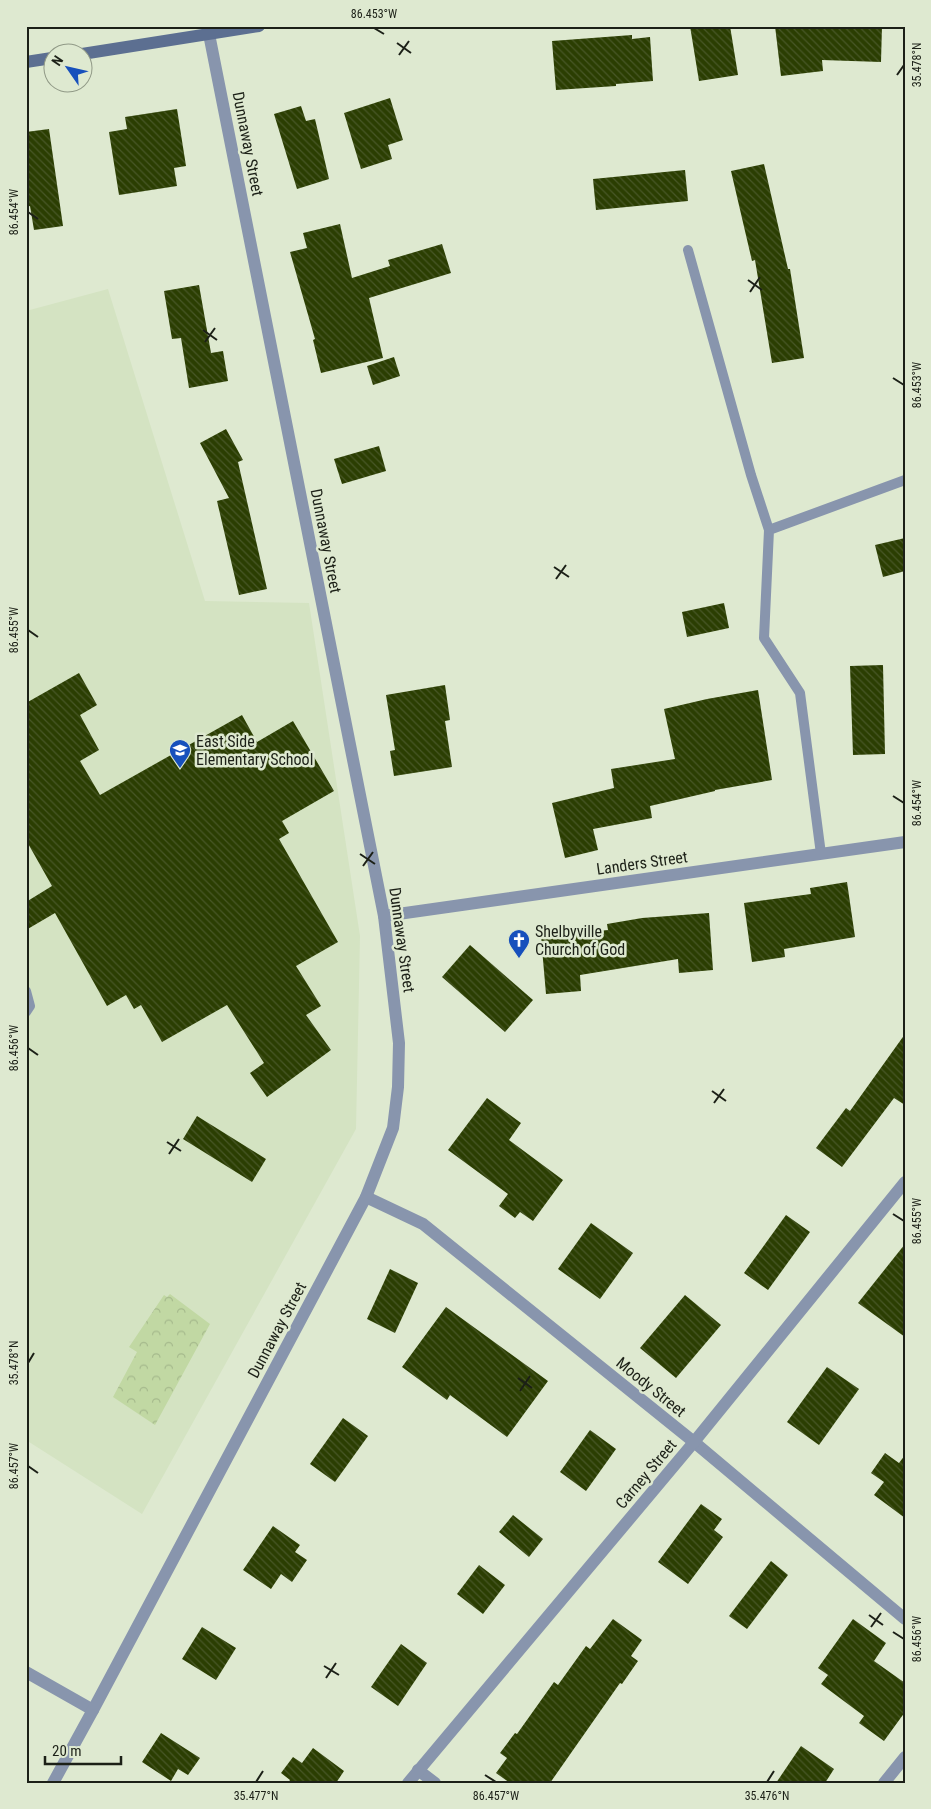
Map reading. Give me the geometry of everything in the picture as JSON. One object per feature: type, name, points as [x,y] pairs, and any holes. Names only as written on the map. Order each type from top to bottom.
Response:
[{"type":"main road","points":[[92,52],[259,26]]},
{"type":"main road","points":[[26,62],[42,60]]},
{"type":"street","name":"Dunnaway Street","points":[[52,1783],[94,1710],[366,1196],[393,1128],[398,1087],[399,1043],[384,916],[209,34]]},
{"type":"street","name":"Landers Street","points":[[384,916],[905,842]]},
{"type":"street","name":"Carney Street","points":[[408,1783],[694,1442],[905,1182]]},
{"type":"street","name":"Moody Street","points":[[366,1196],[423,1224],[694,1442],[903,1615]]},
{"type":"street","points":[[26,1672],[94,1710]]},
{"type":"street","points":[[884,1783],[905,1757]]},
{"type":"street","points":[[418,1770],[435,1783]]},
{"type":"lane","points":[[688,250],[751,475],[769,530],[764,638],[800,694],[821,854]]},
{"type":"lane","points":[[769,530],[905,480]]},
{"type":"lane","points":[[26,991],[30,1006],[26,1012]]},
{"type":"shaded area","name":"East Side Elementary School","points":[[108,289],[205,601],[309,603],[360,936],[356,1129],[142,1514],[26,1440],[26,311]]},
{"type":"green space","points":[[170,1294],[210,1324],[155,1425],[113,1397],[137,1352],[129,1347],[164,1295],[167,1297]]},
{"type":"building","points":[[690,26],[730,26],[738,75],[699,81]]},
{"type":"building","points":[[775,26],[882,26],[881,62],[822,60],[823,71],[781,76]]},
{"type":"building","points":[[632,35],[632,39],[650,37],[653,81],[616,84],[616,86],[556,90],[552,41]]},
{"type":"building","points":[[390,98],[403,140],[388,145],[392,159],[361,169],[344,113]]},
{"type":"building","points":[[301,106],[306,121],[315,119],[329,179],[297,189],[274,114]]},
{"type":"building","points":[[177,109],[186,166],[174,168],[177,186],[119,195],[109,132],[127,129],[125,117]]},
{"type":"building","points":[[49,129],[63,226],[34,230],[30,206],[26,207],[26,132]]},
{"type":"building","points":[[764,164],[788,269],[790,269],[804,358],[772,363],[755,260],[752,261],[731,171]]},
{"type":"building","points":[[685,170],[688,201],[596,210],[593,179]]},
{"type":"building","points":[[340,224],[352,278],[390,266],[388,260],[442,244],[451,273],[369,298],[383,358],[321,373],[313,340],[315,339],[290,252],[307,248],[303,233]]},
{"type":"building","points":[[199,285],[211,353],[223,351],[228,381],[189,388],[181,338],[172,339],[164,291]]},
{"type":"building","points":[[394,357],[400,376],[373,385],[367,366]]},
{"type":"building","points":[[226,429],[243,460],[238,462],[267,589],[239,595],[217,501],[229,498],[200,443]]},
{"type":"building","points":[[379,446],[386,471],[342,484],[334,459]]},
{"type":"building","points":[[905,538],[905,571],[883,577],[875,545]]},
{"type":"building","points":[[724,603],[729,628],[687,637],[682,612]]},
{"type":"building","points":[[883,665],[885,754],[853,755],[850,666]]},
{"type":"building","points":[[79,673],[97,705],[80,715],[99,750],[80,761],[100,795],[242,715],[257,742],[293,721],[334,791],[282,821],[289,833],[279,839],[338,942],[296,966],[321,1006],[306,1015],[331,1050],[267,1097],[250,1073],[264,1063],[227,1005],[162,1042],[141,1005],[134,1009],[126,995],[107,1006],[55,913],[26,930],[26,902],[52,886],[26,840],[26,703]]},
{"type":"building","points":[[445,685],[450,720],[445,721],[452,767],[394,776],[390,751],[395,750],[386,695]]},
{"type":"building","points":[[758,690],[772,780],[715,790],[650,806],[652,818],[593,829],[598,850],[565,858],[552,803],[614,788],[611,769],[675,759],[664,709]]},
{"type":"building","points":[[847,882],[855,937],[784,949],[785,957],[752,962],[744,903],[811,894],[810,888]]},
{"type":"building","points":[[709,913],[713,970],[679,973],[678,959],[580,975],[581,991],[546,994],[541,937],[608,930],[607,924],[642,918]]},
{"type":"building","points":[[470,945],[533,1000],[505,1032],[442,977]]},
{"type":"building","points":[[905,1034],[905,1105],[894,1098],[842,1167],[816,1148],[846,1108],[850,1111]]},
{"type":"building","points":[[487,1098],[521,1123],[509,1140],[563,1180],[533,1221],[520,1212],[515,1218],[499,1206],[508,1194],[448,1150]]},
{"type":"building","points":[[197,1116],[266,1159],[252,1182],[183,1139]]},
{"type":"building","points":[[786,1215],[810,1232],[768,1290],[744,1273]]},
{"type":"building","points":[[591,1223],[633,1253],[600,1299],[558,1269]]},
{"type":"building","points":[[905,1244],[905,1337],[858,1303]]},
{"type":"building","points":[[390,1269],[418,1283],[395,1333],[367,1319]]},
{"type":"building","points":[[685,1295],[721,1325],[676,1378],[640,1348]]},
{"type":"building","points":[[446,1307],[548,1381],[507,1437],[450,1395],[447,1400],[402,1367]]},
{"type":"building","points":[[827,1367],[859,1389],[819,1445],[787,1422]]},
{"type":"building","points":[[343,1418],[368,1436],[335,1482],[310,1464]]},
{"type":"building","points":[[590,1430],[616,1449],[586,1491],[560,1472]]},
{"type":"building","points":[[885,1453],[899,1463],[905,1455],[905,1518],[874,1495],[884,1482],[871,1473]]},
{"type":"building","points":[[701,1504],[722,1519],[714,1530],[723,1537],[688,1584],[658,1562]]},
{"type":"building","points":[[513,1515],[543,1539],[529,1557],[499,1532]]},
{"type":"building","points":[[273,1526],[300,1545],[295,1552],[307,1560],[292,1582],[281,1574],[271,1589],[243,1570]]},
{"type":"building","points":[[771,1561],[788,1575],[747,1629],[729,1616]]},
{"type":"building","points":[[479,1565],[505,1585],[483,1614],[457,1594]]},
{"type":"building","points":[[613,1619],[642,1640],[631,1656],[638,1661],[622,1684],[620,1683],[550,1783],[510,1783],[496,1773],[507,1758],[500,1753],[515,1733],[517,1734],[554,1682],[558,1685],[586,1646],[590,1649]]},
{"type":"building","points":[[853,1619],[886,1643],[874,1661],[905,1683],[905,1712],[884,1741],[859,1723],[864,1716],[821,1684],[828,1675],[818,1668]]},
{"type":"building","points":[[202,1627],[236,1648],[216,1680],[182,1659]]},
{"type":"building","points":[[401,1644],[427,1663],[398,1706],[371,1687]]},
{"type":"building","points":[[161,1733],[200,1758],[188,1775],[178,1769],[171,1781],[142,1762]]},
{"type":"building","points":[[801,1746],[834,1769],[825,1783],[776,1783]]},
{"type":"building","points":[[313,1748],[344,1771],[336,1783],[288,1783],[290,1780],[281,1773],[293,1757],[302,1763]]},
{"type":"place","name":"East Side Elementary School","points":[[180,769]]},
{"type":"place","name":"Shelbyville Church of God","points":[[519,959]]}]
